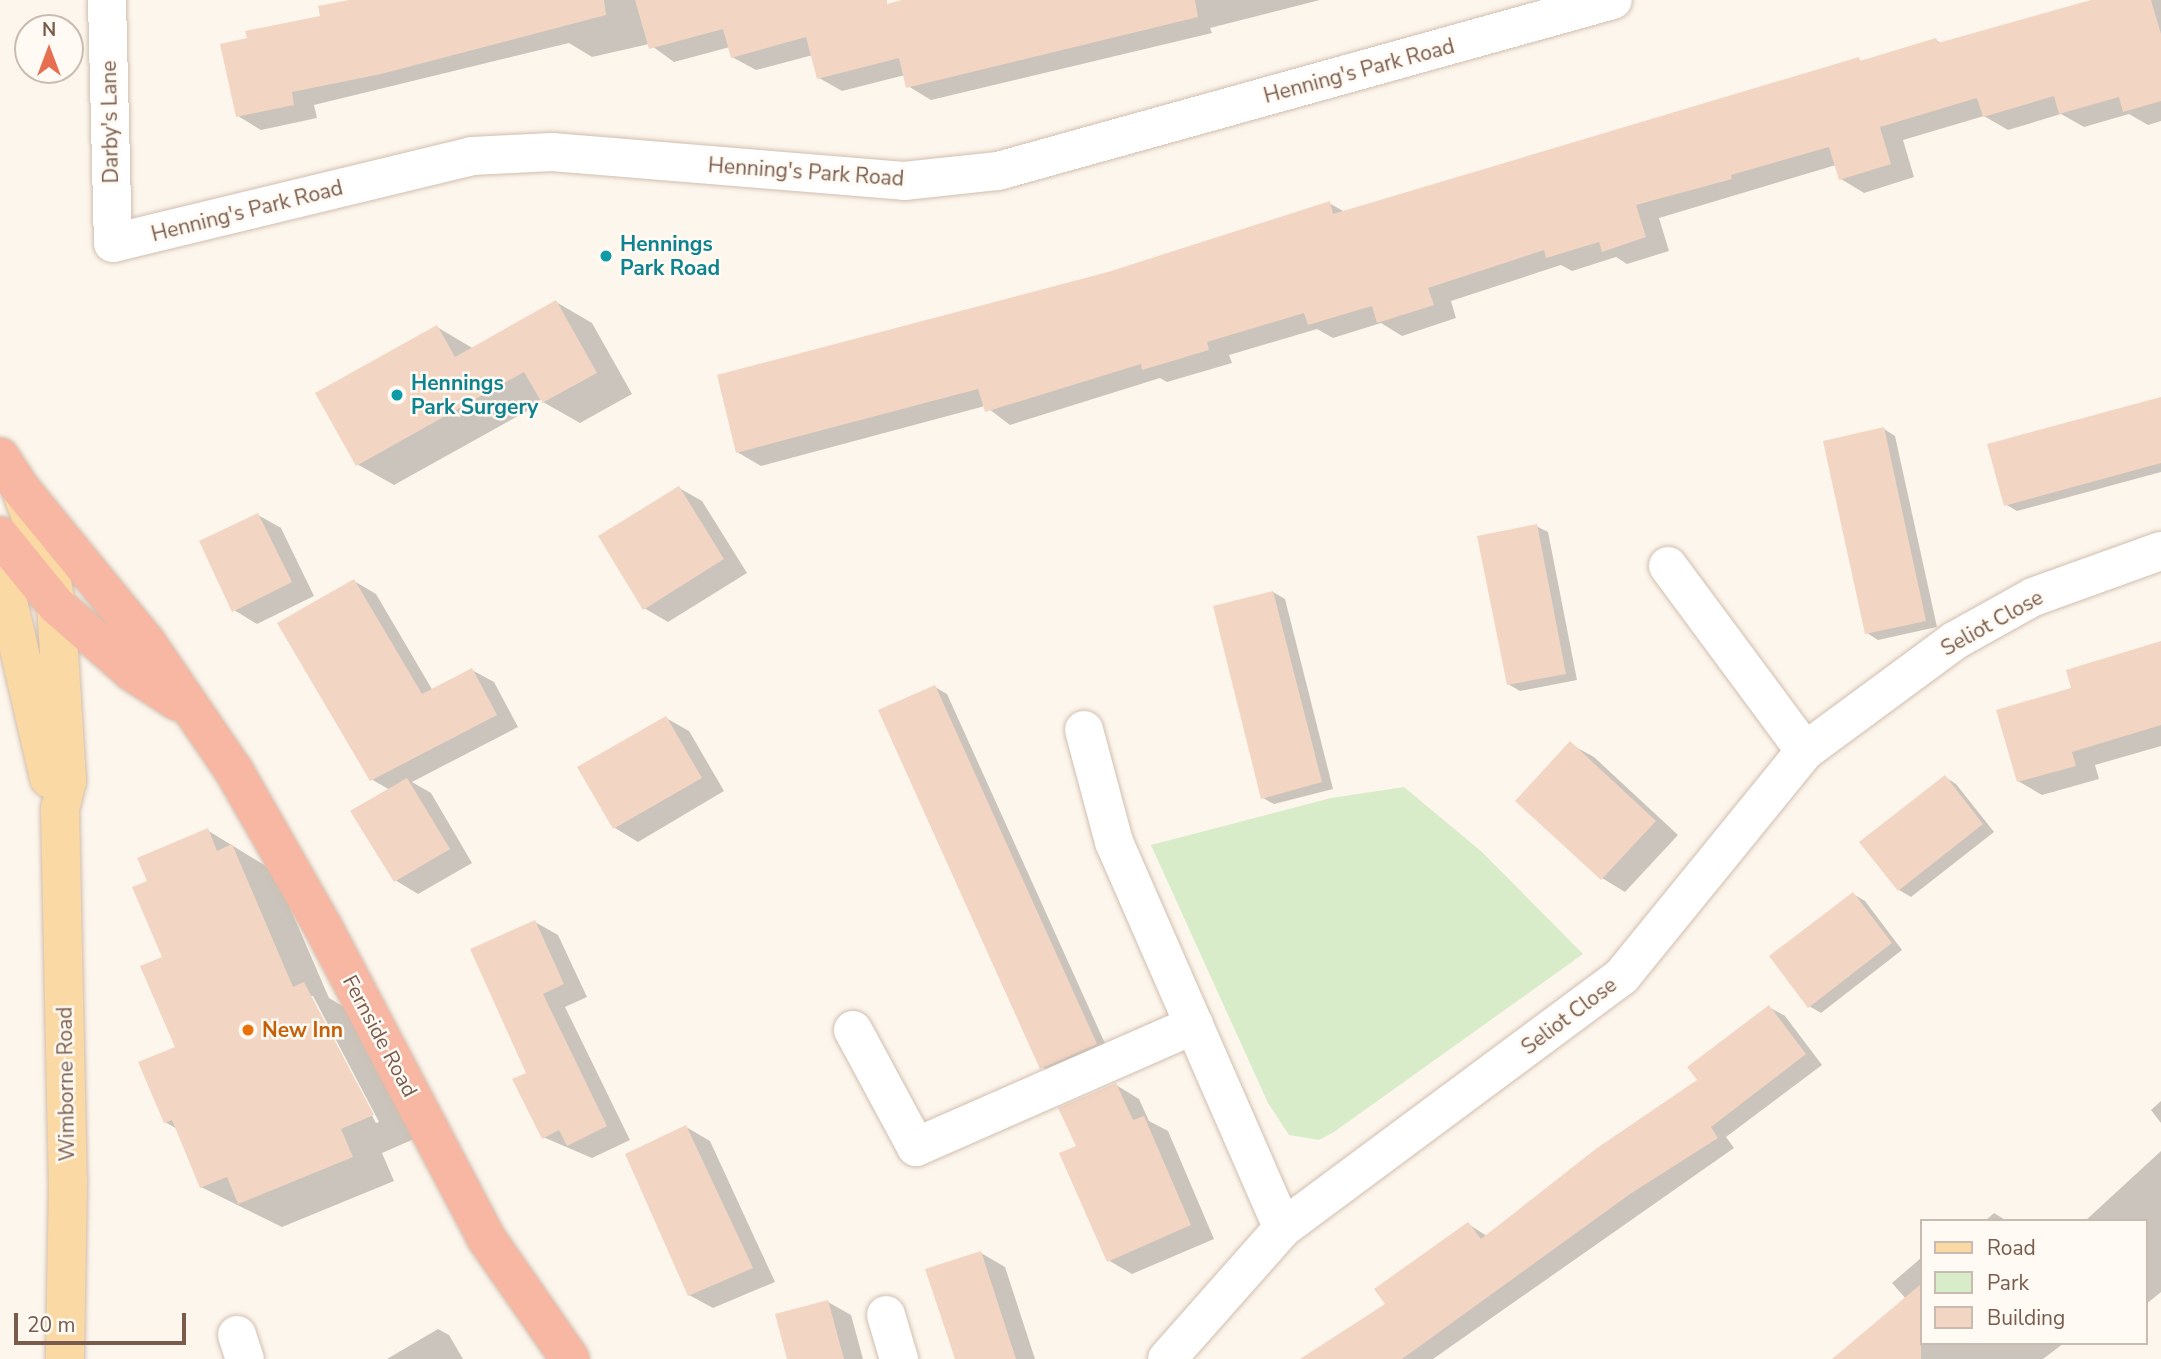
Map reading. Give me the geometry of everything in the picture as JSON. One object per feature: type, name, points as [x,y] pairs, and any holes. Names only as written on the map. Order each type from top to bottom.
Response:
[{"type":"highway","name":"Wimborne Road","points":[[10,473],[63,540]]},
{"type":"highway","name":"Fernside Road","points":[[0,537],[56,605],[131,671],[193,712]]},
{"type":"highway","name":"Fernside Road","points":[[63,540],[146,642],[234,771],[324,929],[486,1238],[570,1359]]},
{"type":"main road","name":"Wimborne Road","points":[[10,473],[49,565],[56,605],[67,780],[60,809],[68,1181],[65,1359]]},
{"type":"main road","name":"Wimborne Road","points":[[0,567],[49,780],[60,809]]},
{"type":"street","name":"Darby's Lane","points":[[107,0],[113,243]]},
{"type":"street","name":"Henning's Park Road","points":[[113,243],[472,156],[552,152],[904,181],[998,171],[1613,0]]},
{"type":"street","name":"Seliot Close","points":[[1167,1359],[1283,1228],[1622,976],[1805,751],[1965,635],[2033,597],[2161,551]]},
{"type":"street","points":[[1668,566],[1805,751]]},
{"type":"street","points":[[1084,730],[1114,842],[1283,1228]]},
{"type":"street","points":[[853,1030],[916,1147],[1194,1025]]},
{"type":"street","points":[[886,1315],[899,1359]]},
{"type":"green space","points":[[1404,787],[1482,852],[1583,954],[1334,1132],[1319,1140],[1289,1135],[1268,1103],[1151,845],[1331,798]]},
{"type":"building","points":[[349,0],[604,0],[606,15],[381,74],[292,92],[294,105],[236,117],[220,44],[247,38],[245,31],[320,16],[318,6]]},
{"type":"building","points":[[635,0],[887,0],[887,4],[902,0],[1195,0],[1198,17],[906,88],[899,58],[817,79],[806,37],[731,58],[723,29],[649,49]]},
{"type":"building","points":[[2091,0],[2151,0],[2161,34],[2161,101],[2123,112],[2119,97],[2059,114],[2054,96],[1983,117],[1977,98],[1880,127],[1891,164],[1839,180],[1829,147],[1731,175],[1732,179],[1636,205],[1646,237],[1602,252],[1599,242],[1546,258],[1544,250],[1428,288],[1434,305],[1377,323],[1372,306],[1308,325],[1304,313],[1207,342],[1209,350],[1142,370],[1141,364],[985,412],[978,389],[736,453],[717,375],[1108,272],[1330,201],[1333,214],[1859,57],[1860,61],[1936,38],[1938,43]]},
{"type":"building","name":"Hennings Park Surgery","points":[[556,300],[597,373],[542,403],[524,372],[356,466],[315,393],[437,325],[455,357]]},
{"type":"building","points":[[2161,397],[2161,463],[2004,506],[1987,444]]},
{"type":"building","points":[[1884,427],[1926,621],[1865,634],[1823,441]]},
{"type":"building","points":[[679,486],[724,559],[643,610],[598,536]]},
{"type":"building","points":[[258,513],[292,582],[232,612],[199,541]]},
{"type":"building","points":[[1537,524],[1566,674],[1507,685],[1477,536]]},
{"type":"building","points":[[354,579],[422,694],[472,668],[497,715],[370,781],[277,623]]},
{"type":"building","points":[[1273,591],[1322,782],[1261,799],[1213,606]]},
{"type":"building","points":[[2161,641],[2161,725],[2072,752],[2076,766],[2017,782],[1996,710],[2071,688],[2066,670]]},
{"type":"building","points":[[935,685],[1097,1044],[1040,1069],[878,710]]},
{"type":"building","points":[[666,716],[702,778],[613,829],[577,767]]},
{"type":"building","points":[[1570,741],[1656,821],[1601,880],[1515,801]]},
{"type":"building","points":[[1945,775],[1983,824],[1898,891],[1859,842]]},
{"type":"building","points":[[407,778],[450,849],[394,882],[350,811]]},
{"type":"building","name":"New Inn","points":[[208,828],[217,851],[232,844],[293,987],[304,982],[374,1115],[341,1129],[353,1157],[238,1204],[227,1177],[200,1188],[172,1120],[164,1123],[138,1062],[175,1047],[140,966],[162,957],[132,887],[147,881],[137,858]]},
{"type":"building","points":[[1853,892],[1892,943],[1808,1008],[1769,956]]},
{"type":"building","points":[[535,920],[564,984],[543,994],[607,1126],[567,1146],[559,1130],[542,1139],[512,1079],[526,1073],[470,949]]},
{"type":"building","points":[[1769,1005],[1806,1054],[1711,1127],[1718,1138],[1630,1194],[1402,1359],[1300,1359],[1385,1304],[1374,1289],[1468,1222],[1481,1239],[1597,1148],[1697,1080],[1687,1067]]},
{"type":"building","points":[[1116,1083],[1133,1120],[1144,1116],[1191,1225],[1107,1262],[1059,1153],[1076,1146],[1058,1108]]},
{"type":"building","points":[[686,1125],[753,1268],[688,1296],[625,1154]]},
{"type":"building","points":[[981,1251],[1016,1359],[955,1359],[925,1269]]},
{"type":"building","points":[[1920,1285],[1921,1359],[1832,1359]]},
{"type":"building","points":[[828,1300],[844,1359],[787,1359],[775,1314]]},
{"type":"place","name":"Hennings Park Road","points":[[606,256]]},
{"type":"place","name":"Hennings Park Surgery","points":[[397,395]]},
{"type":"place","name":"New Inn","points":[[248,1030]]}]
